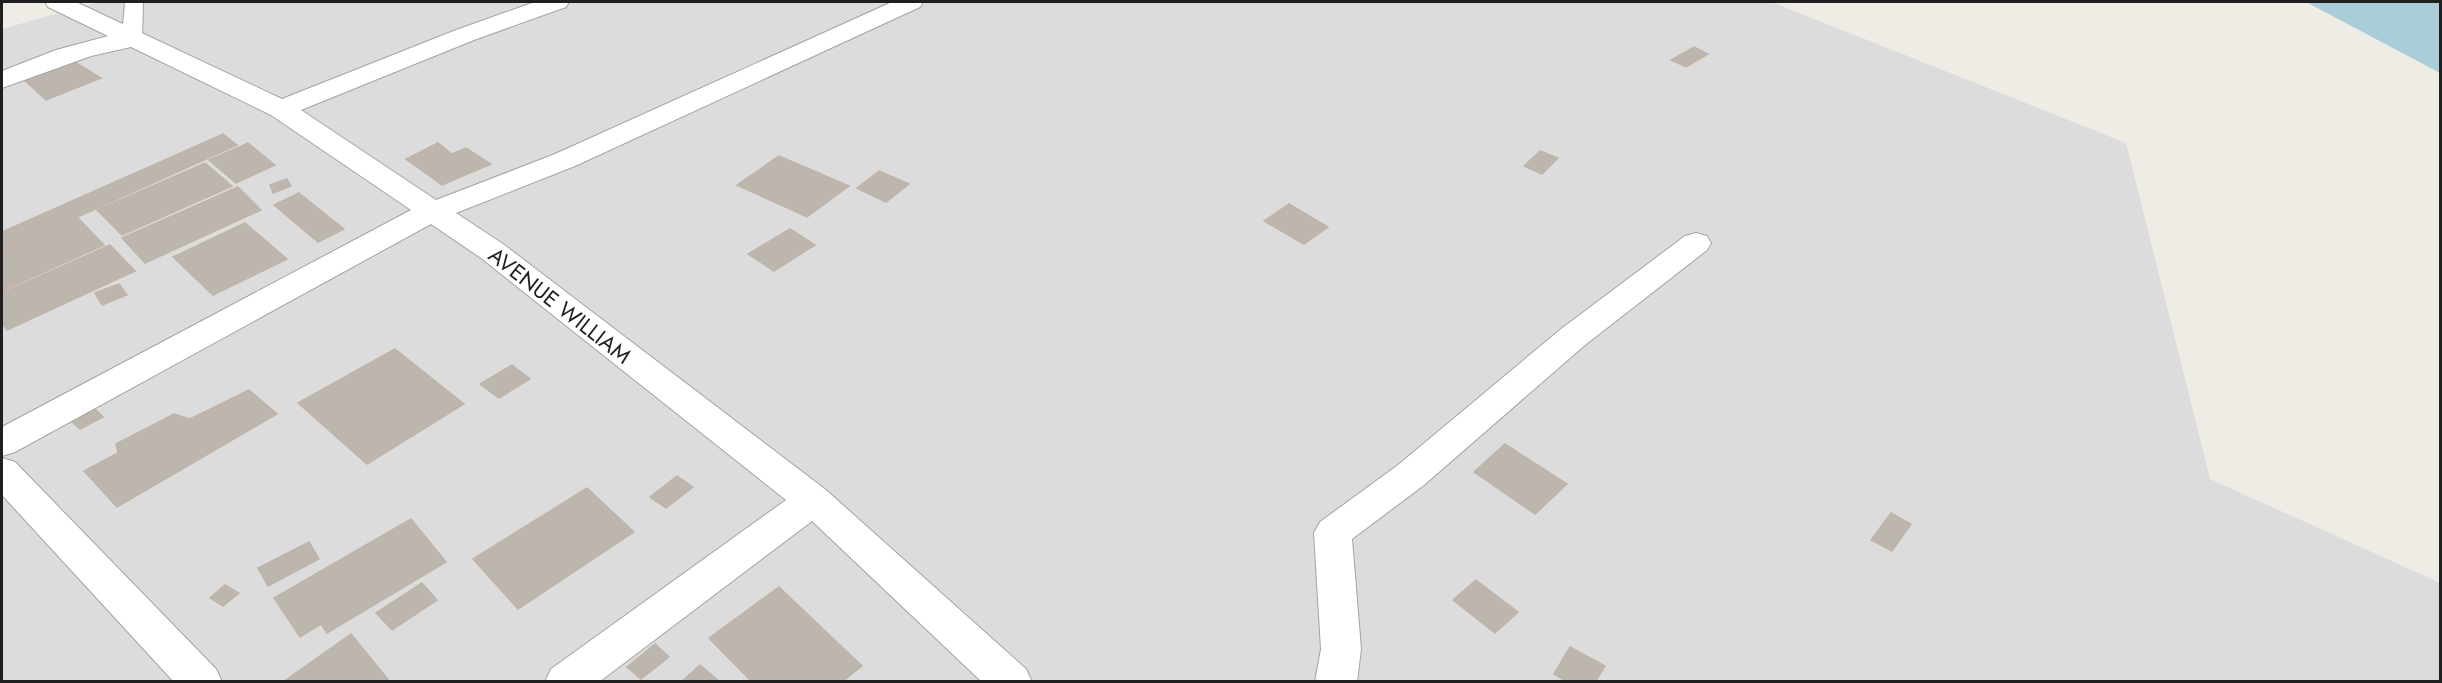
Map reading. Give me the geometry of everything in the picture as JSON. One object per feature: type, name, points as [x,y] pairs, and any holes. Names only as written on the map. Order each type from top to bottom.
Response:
[{"type":"street","name":"AVENUE WILLIAM","points":[[57,2],[281,109],[492,251],[813,500],[1011,681]]},
{"type":"street","points":[[281,109],[465,35],[557,2]]},
{"type":"street","points":[[2,443],[432,212],[565,160],[911,2]]},
{"type":"street","points":[[2,80],[72,51],[103,42],[132,39]]},
{"type":"street","points":[[1336,681],[1341,649],[1333,533],[1411,475],[1573,337],[1696,243]]},
{"type":"street","points":[[2,472],[201,681]]},
{"type":"street","points":[[566,681],[813,500]]},
{"type":"lane","points":[[132,39],[134,2]]},
{"type":"shaded area","points":[[98,2],[1772,2],[2126,143],[2210,479],[2440,583],[2440,682],[2,682],[2,29]]},
{"type":"water","points":[[2306,2],[2440,2],[2440,73]]},
{"type":"building","points":[[1694,47],[1708,54],[1686,67],[1671,60]]},
{"type":"building","points":[[70,59],[101,78],[46,100],[20,76]]},
{"type":"building","points":[[223,134],[237,145],[2,251],[2,232]]},
{"type":"building","points":[[248,143],[275,165],[236,183],[209,160]]},
{"type":"building","points":[[438,143],[452,154],[466,148],[491,164],[442,185],[406,159]]},
{"type":"building","points":[[1540,151],[1558,158],[1542,174],[1524,166]]},
{"type":"building","points":[[779,156],[849,186],[807,217],[737,185]]},
{"type":"building","points":[[205,163],[232,186],[122,235],[97,210]]},
{"type":"building","points":[[879,171],[909,184],[886,202],[857,188]]},
{"type":"building","points":[[287,179],[291,186],[273,193],[270,185]]},
{"type":"building","points":[[238,187],[261,210],[145,263],[122,238]]},
{"type":"building","points":[[299,193],[344,229],[318,242],[274,205]]},
{"type":"building","points":[[1289,204],[1328,227],[1304,244],[1264,221]]},
{"type":"building","points":[[78,218],[104,245],[2,291],[2,252]]},
{"type":"building","points":[[245,223],[287,259],[213,295],[173,257]]},
{"type":"building","points":[[790,229],[815,245],[774,271],[748,254]]},
{"type":"building","points":[[110,245],[135,271],[7,330],[2,323],[2,293]]},
{"type":"building","points":[[119,284],[127,295],[102,305],[95,293]]},
{"type":"building","points":[[395,349],[464,404],[367,464],[298,403]]},
{"type":"building","points":[[512,365],[530,379],[499,398],[480,384]]},
{"type":"building","points":[[249,390],[277,414],[117,507],[84,471],[118,453],[116,444],[174,414],[190,419]]},
{"type":"building","points":[[90,404],[103,417],[80,429],[66,416]]},
{"type":"building","points":[[1505,444],[1567,484],[1535,514],[1474,472]]},
{"type":"building","points":[[677,476],[693,487],[666,508],[650,497]]},
{"type":"building","points":[[587,488],[634,532],[518,609],[473,559]]},
{"type":"building","points":[[1891,513],[1911,524],[1892,551],[1871,540]]},
{"type":"building","points":[[411,519],[446,562],[327,633],[321,624],[300,637],[274,598]]},
{"type":"building","points":[[309,542],[319,559],[268,586],[258,568]]},
{"type":"building","points":[[1476,580],[1518,612],[1495,633],[1453,600]]},
{"type":"building","points":[[422,583],[437,600],[392,630],[376,613]]},
{"type":"building","points":[[225,585],[239,593],[223,606],[210,598]]},
{"type":"building","points":[[779,587],[862,666],[842,682],[752,682],[709,638]]},
{"type":"building","points":[[351,634],[390,682],[283,682]]},
{"type":"building","points":[[655,644],[669,657],[641,679],[627,667]]},
{"type":"building","points":[[1570,647],[1605,666],[1595,682],[1567,682],[1554,674]]},
{"type":"building","points":[[700,665],[720,682],[681,682]]}]
